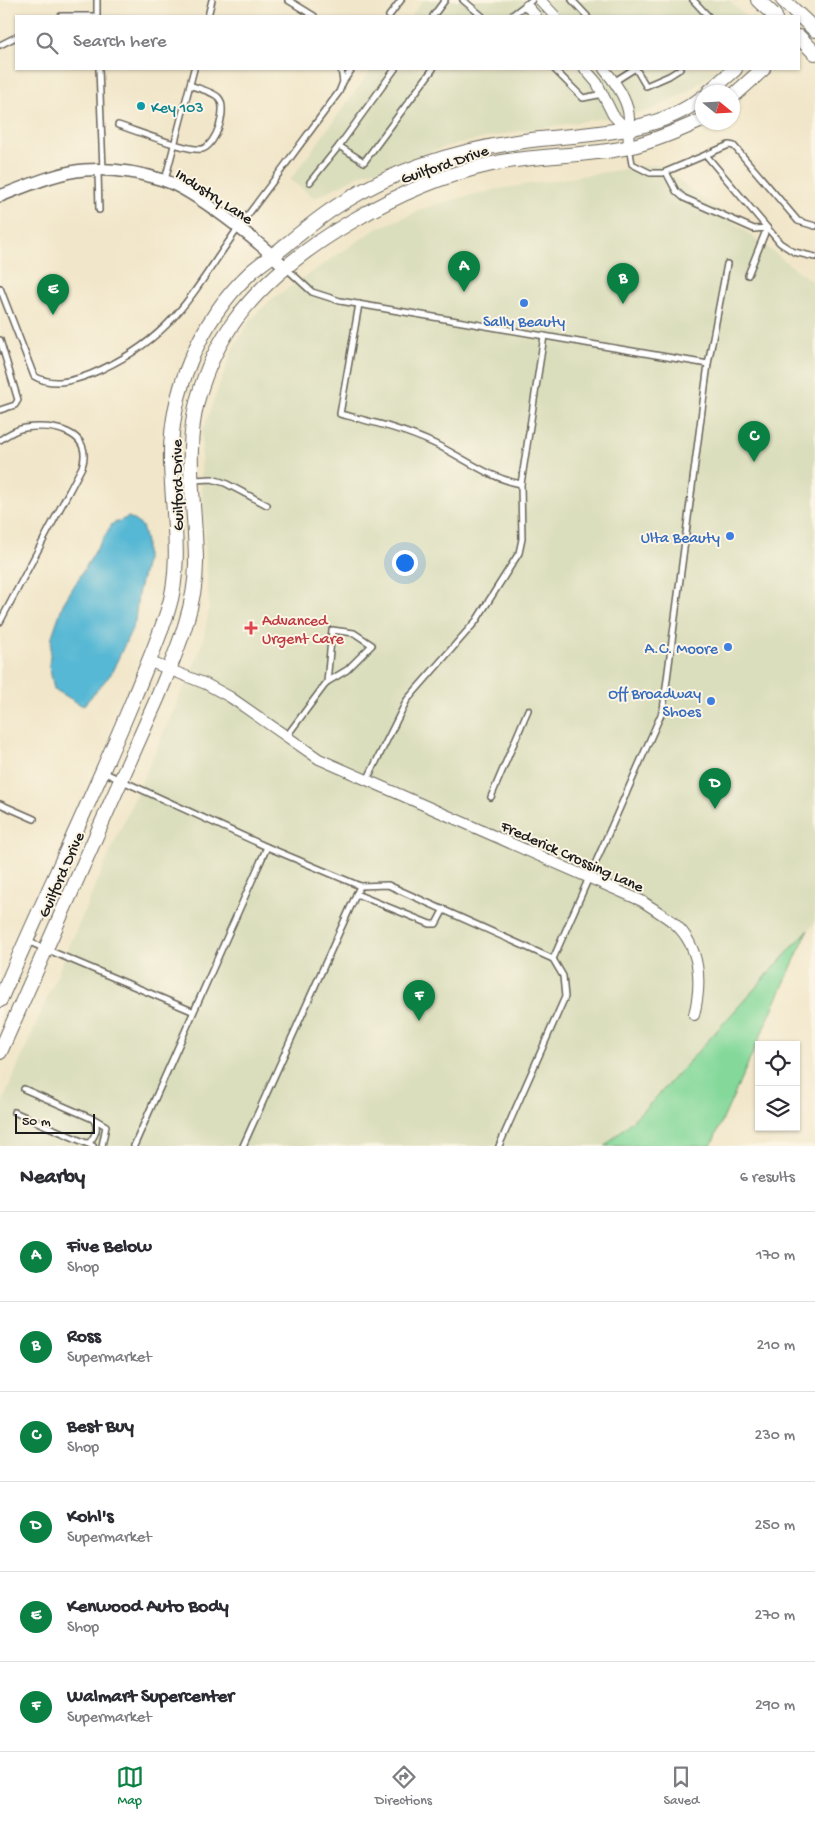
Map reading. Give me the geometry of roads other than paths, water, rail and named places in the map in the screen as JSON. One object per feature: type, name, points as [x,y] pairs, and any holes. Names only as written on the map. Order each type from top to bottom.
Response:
[{"type":"main road","points":[[758,0],[774,15]]},
{"type":"main road","points":[[783,0],[792,13]]},
{"type":"main road","points":[[800,19],[812,27],[800,35]]},
{"type":"main road","points":[[800,37],[815,52]]},
{"type":"main road","points":[[717,85],[734,70]]},
{"type":"main road","points":[[740,89],[762,70]]},
{"type":"main road","name":"Guilford Drive","points":[[0,1000],[103,772],[148,662],[173,594],[175,540],[171,481],[174,410],[193,354],[220,309],[250,274],[322,216],[348,199],[397,176],[441,159],[479,149],[626,129],[676,113],[695,102]]},
{"type":"main road","name":"Guilford Drive","points":[[0,1052],[169,669],[187,615],[195,573],[190,480],[190,444],[193,419],[212,361],[236,319],[256,296],[298,257],[360,216],[423,186],[489,164],[629,147],[662,137],[695,123]]},
{"type":"street","points":[[540,0],[554,15]]},
{"type":"street","points":[[530,3],[536,15]]},
{"type":"street","points":[[586,70],[603,94],[613,115],[626,129]]},
{"type":"street","points":[[605,70],[615,81],[627,109],[629,119],[626,129],[629,147]]},
{"type":"street","name":"Industry Lane","points":[[0,196],[56,176],[84,170],[123,171],[165,180],[194,197],[273,256],[286,268]]},
{"type":"street","name":"Frederick Crossing Lane","points":[[148,662],[169,669],[230,697],[286,738],[319,759],[642,901],[675,924],[689,943],[699,968],[699,994],[694,1014]]},
{"type":"lane","points":[[95,15],[97,0]]},
{"type":"lane","points":[[208,15],[212,0]]},
{"type":"lane","points":[[288,0],[312,15]]},
{"type":"lane","points":[[390,15],[401,0]]},
{"type":"lane","points":[[434,15],[445,0]]},
{"type":"lane","points":[[463,0],[481,15]]},
{"type":"lane","points":[[572,0],[586,15]]},
{"type":"lane","points":[[692,0],[707,15]]},
{"type":"lane","points":[[512,15],[530,3]]},
{"type":"lane","points":[[0,45],[15,38]]},
{"type":"lane","points":[[99,70],[99,210]]},
{"type":"lane","points":[[165,180],[194,70]]},
{"type":"lane","points":[[341,70],[343,82]]},
{"type":"lane","points":[[0,288],[34,376],[44,382],[75,381],[133,354],[159,334],[196,293],[238,229],[339,92],[351,70]]},
{"type":"lane","points":[[310,182],[339,146],[394,70]]},
{"type":"lane","points":[[339,146],[364,162],[432,70]]},
{"type":"lane","points":[[555,70],[583,98],[603,94]]},
{"type":"lane","points":[[615,81],[633,70]]},
{"type":"lane","points":[[636,70],[646,86],[678,70]]},
{"type":"lane","points":[[118,125],[195,150],[209,147],[215,140],[222,110],[221,101],[218,97],[190,86]]},
{"type":"lane","points":[[629,147],[632,164],[650,173],[666,172],[729,145],[734,146],[798,221],[815,226]]},
{"type":"lane","points":[[706,155],[780,243],[794,252],[815,257]]},
{"type":"lane","points":[[666,172],[676,191],[684,198],[754,229],[767,228]]},
{"type":"lane","points":[[748,275],[767,228]]},
{"type":"lane","points":[[553,959],[663,710],[708,364],[727,264]]},
{"type":"lane","points":[[286,268],[312,292],[359,304],[708,364]]},
{"type":"lane","points":[[359,304],[340,414],[401,429],[435,444],[502,480],[521,484]]},
{"type":"lane","points":[[367,780],[407,700],[476,620],[519,553],[522,539],[521,484],[544,336]]},
{"type":"lane","points":[[0,340],[18,400],[15,405],[0,410]]},
{"type":"lane","points":[[0,440],[24,428],[52,428],[74,435],[82,443],[86,455],[82,467],[0,622]]},
{"type":"lane","points":[[171,481],[212,479],[226,483],[268,505]]},
{"type":"lane","points":[[286,738],[327,682],[346,670],[372,645],[354,634],[332,630],[327,682]]},
{"type":"lane","points":[[491,797],[528,710]]},
{"type":"lane","points":[[103,772],[268,847],[360,886],[388,885],[553,959],[563,976],[565,997],[499,1146]]},
{"type":"lane","points":[[0,804],[34,819]]},
{"type":"lane","points":[[134,1146],[192,1011],[268,847]]},
{"type":"lane","points":[[243,1146],[360,886]]},
{"type":"lane","points":[[356,894],[430,924],[436,924],[444,909]]},
{"type":"lane","points":[[26,940],[192,1011]]},
{"type":"lane","points":[[24,1089],[93,1118],[106,1126],[102,1146]]},
{"type":"lane","points":[[14,1112],[90,1145],[97,1130],[97,1124],[93,1118]]},
{"type":"water","points":[[129,517],[142,526],[146,542],[146,561],[138,594],[135,622],[111,674],[83,706],[54,689],[49,665],[52,636],[63,604],[112,524]]},
{"type":"place","name":"Key 103","points":[[141,106]]},
{"type":"place","name":"Five Below","points":[[464,292]]},
{"type":"place","name":"Sally Beauty","points":[[524,303]]},
{"type":"place","name":"Ross","points":[[623,304]]},
{"type":"place","name":"Kenwood Auto Body","points":[[53,315]]},
{"type":"place","name":"Best Buy","points":[[754,462]]},
{"type":"place","name":"Ulta Beauty","points":[[730,536]]},
{"type":"place","name":"Advanced Urgent Care","points":[[251,628]]},
{"type":"place","name":"A.C. Moore","points":[[728,647]]},
{"type":"place","name":"Off Broadway Shoes","points":[[711,701]]},
{"type":"place","name":"Kohl's","points":[[715,809]]},
{"type":"place","name":"Walmart Supercenter","points":[[419,1021]]}]
